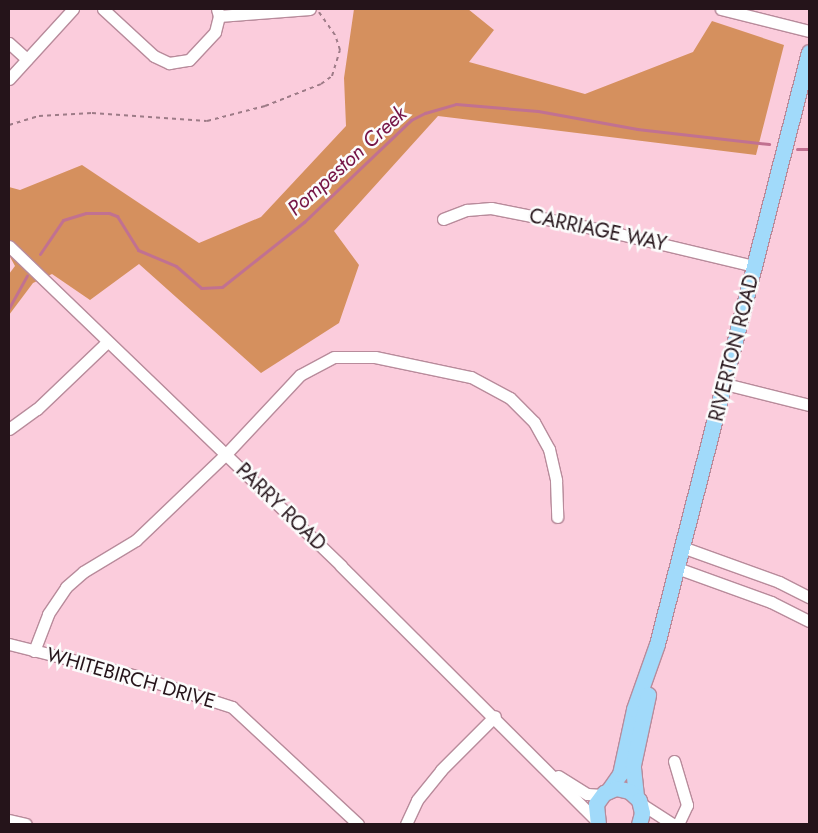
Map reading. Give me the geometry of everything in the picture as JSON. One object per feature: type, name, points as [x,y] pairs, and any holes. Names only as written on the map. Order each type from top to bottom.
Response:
[{"type":"main road","name":"RIVERTON ROAD","points":[[639,824],[642,813],[633,765],[657,644],[726,384],[809,52]]},
{"type":"main road","name":"RIVERTON ROAD","points":[[597,822],[596,804],[620,774],[634,709],[657,644]]},
{"type":"main road","points":[[605,793],[623,789],[638,799]]},
{"type":"street","points":[[9,79],[72,9]]},
{"type":"street","points":[[103,9],[154,56],[169,63],[189,60],[215,32],[218,12],[310,9]]},
{"type":"street","points":[[721,9],[809,31]]},
{"type":"street","points":[[9,42],[27,59]]},
{"type":"street","name":"CARRIAGE WAY","points":[[443,219],[467,210],[490,208],[607,231],[754,266]]},
{"type":"street","name":"PARRY ROAD","points":[[9,246],[495,716],[550,771],[568,796],[597,822]]},
{"type":"street","points":[[9,429],[37,409],[107,342]]},
{"type":"street","points":[[34,651],[48,614],[66,587],[83,572],[136,540],[226,454],[310,367],[334,357],[375,357],[484,382],[523,408],[549,449],[556,480],[557,517]]},
{"type":"street","points":[[726,384],[809,405]]},
{"type":"street","points":[[682,547],[779,582],[809,597]]},
{"type":"street","points":[[677,568],[771,602],[809,621]]},
{"type":"street","points":[[771,602],[779,582]]},
{"type":"street","name":"WHITEBIRCH DRIVE","points":[[9,644],[136,676],[232,707],[358,824]]},
{"type":"street","points":[[406,824],[417,800],[440,770],[495,716]]},
{"type":"street","points":[[674,760],[687,805],[678,824]]},
{"type":"street","name":"PARRY ROAD","points":[[550,771],[587,794],[605,793]]},
{"type":"street","points":[[638,799],[672,824]]},
{"type":"street","points":[[9,820],[26,824]]},
{"type":"path","points":[[9,125],[39,116],[92,113],[207,121],[280,101],[321,84],[335,70],[340,50],[338,42],[317,9]]},
{"type":"shaded area","points":[[354,9],[468,9],[494,30],[469,62],[585,94],[693,52],[712,21],[784,45],[756,155],[438,116],[334,231],[359,265],[339,323],[261,373],[139,264],[90,300],[52,274],[33,283],[9,315],[9,274],[15,266],[9,255],[9,187],[20,190],[82,165],[199,243],[261,217],[346,126],[344,78]]},
{"type":"waterway","name":"Pompeston Creek","points":[[40,254],[63,220],[86,213],[109,213],[117,216],[138,250],[176,266],[201,288],[222,287],[304,222],[411,120],[425,113],[456,104],[538,111],[637,129],[769,144]]},
{"type":"waterway","name":"Pompeston Creek","points":[[797,149],[809,149]]},
{"type":"waterway","name":"Pompeston Creek","points":[[9,308],[27,276]]}]
